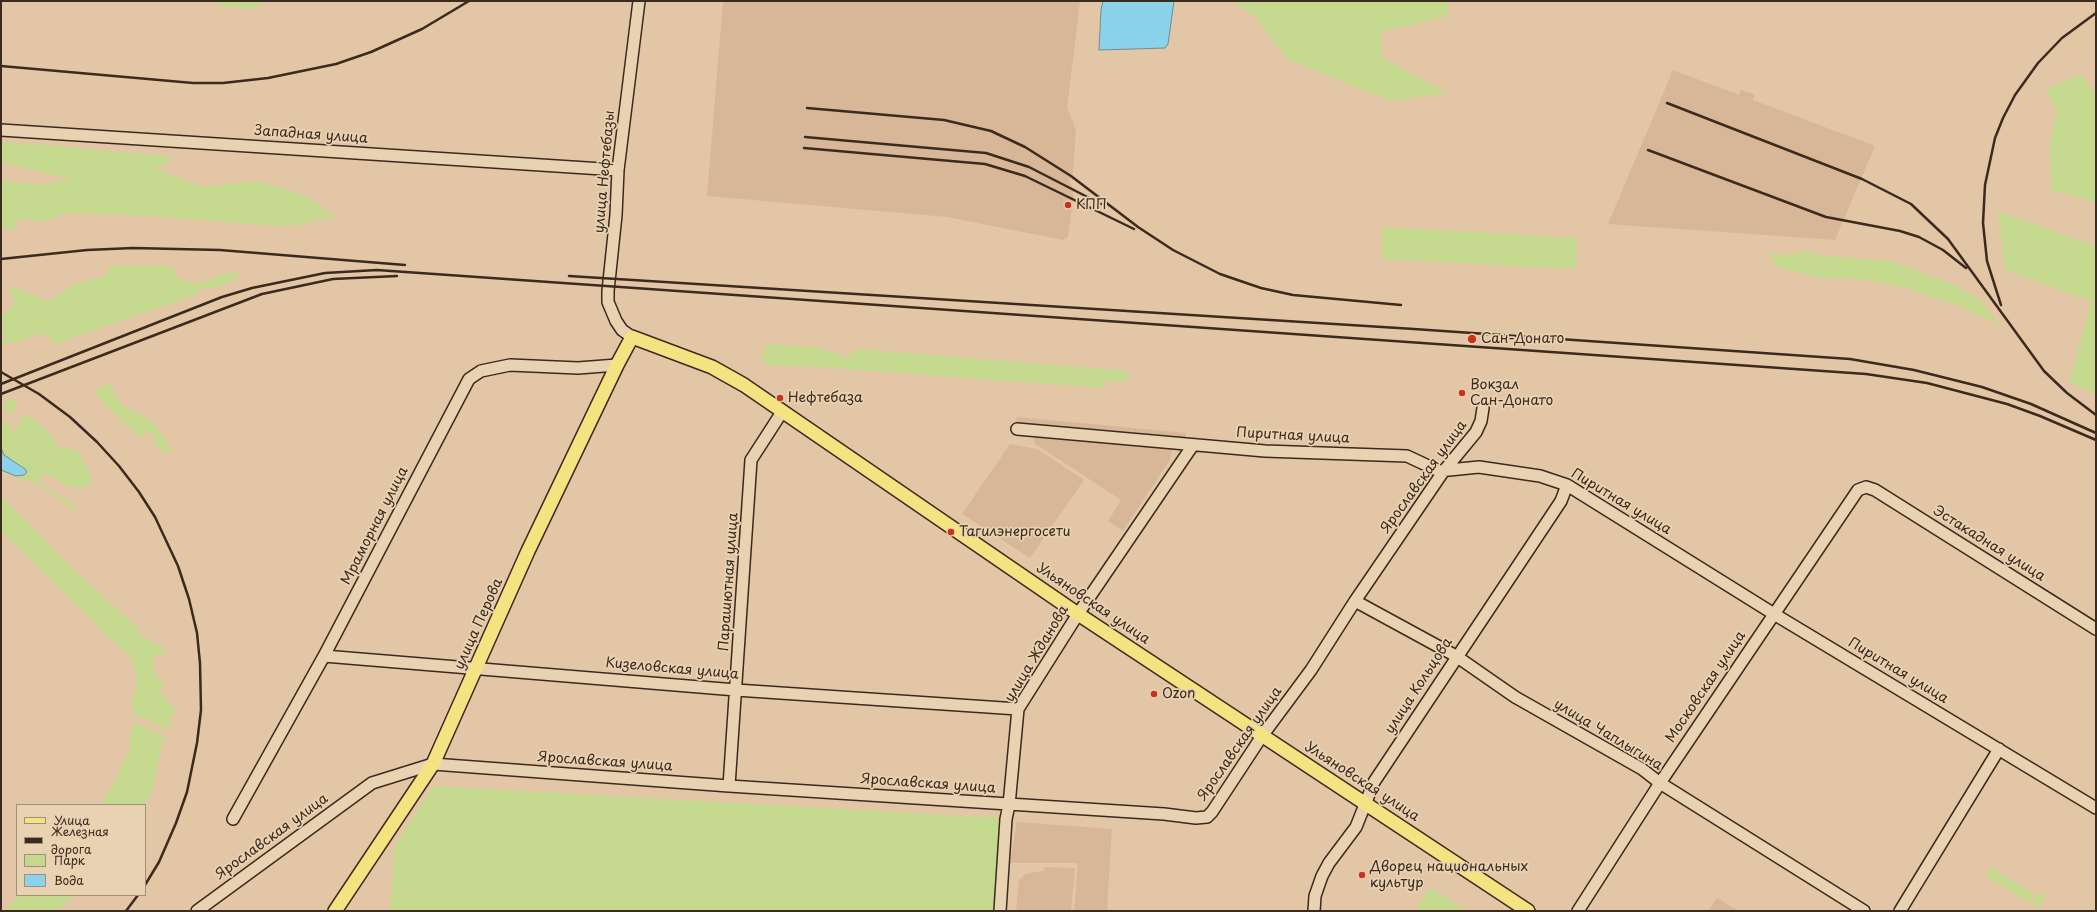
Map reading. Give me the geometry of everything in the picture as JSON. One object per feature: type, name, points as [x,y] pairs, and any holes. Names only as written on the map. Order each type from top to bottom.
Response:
[{"type":"main road","name":"улица Перова","points":[[335,911],[433,764],[528,551],[617,365],[632,337]]},
{"type":"main road","name":"Ульяновская улица","points":[[632,337],[712,367],[744,385],[1078,614],[1528,911]]},
{"type":"street","name":"улица Нефтебазы","points":[[632,337],[622,330],[616,321],[608,302],[618,170],[639,1]]},
{"type":"street","name":"Западная улица","points":[[1,130],[618,170]]},
{"type":"street","name":"Мраморная улица","points":[[233,819],[324,656],[466,383],[472,375],[481,371],[510,365],[578,368],[617,365]]},
{"type":"street","name":"Ярославская улица","points":[[197,911],[372,783],[433,764],[1196,818],[1207,817],[1212,812],[1262,736],[1311,670],[1355,601],[1444,472],[1476,432],[1481,421],[1483,408]]},
{"type":"street","name":"Парашютная улица","points":[[729,786],[751,460],[782,412]]},
{"type":"street","name":"Пиритная улица","points":[[1017,429],[1193,446],[1265,451],[1407,456],[1444,472],[1479,467],[1540,476],[1566,485],[1774,614],[2096,808]]},
{"type":"street","name":"улица Жданова","points":[[1000,911],[1006,819],[1009,805],[1018,708],[1078,614],[1193,446]]},
{"type":"street","name":"улица Кольцова","points":[[1314,911],[1315,896],[1322,876],[1329,863],[1356,827],[1374,782],[1456,656],[1561,501],[1566,485]]},
{"type":"street","name":"Московская улица","points":[[1578,911],[1660,784],[1854,494],[1858,490],[1866,487]]},
{"type":"street","name":"Эстакадная улица","points":[[1866,487],[1881,494],[2096,629]]},
{"type":"street","name":"улица Чаплыгина","points":[[1355,601],[1456,656],[1515,697],[1642,769],[1660,784],[1864,911]]},
{"type":"street","name":"Кизеловская улица","points":[[324,656],[736,690],[1018,708]]},
{"type":"street","points":[[1900,911],[1999,749]]},
{"type":"shaded area","points":[[723,1],[1080,1],[1067,108],[1076,130],[1073,173],[1069,180],[1073,189],[1073,199],[1068,237],[1063,240],[947,217],[707,196]]},
{"type":"shaded area","points":[[1673,70],[1739,95],[1741,90],[1755,95],[1753,100],[1875,146],[1835,240],[1608,224]]},
{"type":"shaded area","points":[[1017,417],[1186,433],[1185,442],[1016,426]]},
{"type":"shaded area","points":[[1035,435],[1172,450],[1170,460],[1123,531],[1108,521],[1121,500],[1034,443]]},
{"type":"shaded area","name":"Тагилэнергосети","points":[[1010,444],[1037,449],[1084,480],[1030,558],[962,514]]},
{"type":"shaded area","points":[[1017,822],[1112,829],[1107,911],[1074,911],[1078,863],[1010,863]]},
{"type":"shaded area","points":[[1045,867],[1075,868],[1071,911],[1016,911],[1019,880],[1025,874],[1043,871]]},
{"type":"shaded area","points":[[1717,898],[1738,911],[1708,911]]},
{"type":"green space","points":[[215,1],[266,1],[252,10],[223,6]]},
{"type":"green space","points":[[1232,1],[1448,1],[1449,16],[1381,32],[1381,57],[1447,93],[1391,101],[1288,60],[1257,19]]},
{"type":"green space","points":[[2081,74],[2096,94],[2096,203],[2051,190],[2050,143],[2057,112],[2046,89]]},
{"type":"green space","points":[[1,141],[174,157],[167,164],[154,168],[201,187],[257,181],[292,191],[320,205],[326,211],[338,218],[316,220],[300,225],[273,226],[152,216],[72,213],[42,222],[17,218],[15,222],[16,228],[14,230],[1,228],[1,180],[37,185],[72,180],[1,162]]},
{"type":"green space","points":[[1998,211],[2096,246],[2096,394],[2069,383],[2091,301],[2005,270]]},
{"type":"green space","points":[[1383,227],[1577,238],[1576,269],[1381,259]]},
{"type":"green space","points":[[1805,251],[1826,256],[1882,260],[1897,263],[1952,284],[1974,296],[1983,303],[2000,327],[1991,321],[1961,307],[1905,288],[1869,280],[1817,277],[1778,267],[1768,254],[1789,255]]},
{"type":"green space","points":[[168,265],[176,271],[175,277],[198,284],[225,273],[232,272],[241,276],[221,286],[199,290],[195,295],[58,343],[49,343],[51,339],[49,335],[40,334],[21,341],[1,345],[1,341],[6,336],[1,331],[1,316],[6,313],[15,302],[9,291],[12,288],[19,289],[48,301],[63,293],[72,284],[105,277],[109,268],[117,266]]},
{"type":"green space","points":[[767,344],[816,347],[847,357],[857,349],[1127,371],[1131,375],[1124,378],[1127,382],[1105,381],[1104,388],[818,367],[765,365],[762,358],[763,351]]},
{"type":"green space","points":[[110,383],[113,385],[113,391],[117,400],[126,408],[152,421],[174,452],[161,451],[156,447],[153,434],[144,433],[144,436],[137,435],[102,402],[96,392],[97,389]]},
{"type":"green space","points":[[7,398],[14,400],[16,403],[16,410],[12,410],[14,414],[7,413],[3,406]]},
{"type":"green space","points":[[23,415],[33,419],[48,431],[58,447],[78,451],[91,474],[91,483],[89,486],[82,488],[67,486],[46,473],[39,479],[41,484],[74,505],[75,513],[69,506],[36,483],[12,476],[24,475],[11,458],[4,455],[1,448],[1,426],[5,422],[10,422],[11,430],[15,433]]},
{"type":"green space","points":[[1,496],[79,575],[135,625],[140,635],[160,646],[169,655],[161,654],[156,656],[153,659],[153,669],[163,686],[158,693],[166,696],[164,700],[173,706],[176,712],[169,717],[172,720],[169,721],[174,724],[161,729],[157,724],[135,715],[131,701],[136,692],[137,674],[128,652],[120,649],[115,642],[109,639],[89,617],[1,531]]},
{"type":"green space","points":[[134,723],[164,736],[151,795],[145,804],[102,804],[116,780],[125,758],[131,750],[129,737]]},
{"type":"green space","points":[[433,786],[1001,818],[995,911],[390,911],[395,846]]},
{"type":"green space","points":[[1991,867],[2034,894],[2029,903],[1986,876]]},
{"type":"green space","points":[[1430,887],[1467,911],[1415,911]]},
{"type":"green space","points":[[2039,893],[2045,896],[2038,908],[2032,904]]},
{"type":"green space","points":[[19,896],[74,896],[57,911],[3,911]]},
{"type":"water","points":[[1103,1],[1174,1],[1168,44],[1165,48],[1099,50],[1101,10]]},
{"type":"water","points":[[1,448],[4,455],[25,469],[27,472],[24,475],[16,476],[1,470]]},
{"type":"railway","points":[[1,66],[193,83],[223,83],[268,78],[336,64],[371,52],[422,29],[469,1]]},
{"type":"railway","points":[[2001,305],[1987,261],[1983,223],[1985,185],[1995,138],[2015,95],[2038,63],[2062,38],[2096,13]]},
{"type":"railway","points":[[1667,103],[1862,179],[1911,204],[1948,239],[2044,371],[2067,393],[2096,415]]},
{"type":"railway","points":[[807,108],[944,120],[991,131],[1025,147],[1071,176],[1138,227],[1173,250],[1220,274],[1261,288],[1293,295],[1401,305]]},
{"type":"railway","points":[[805,137],[986,153],[1029,167],[1101,204]]},
{"type":"railway","points":[[804,148],[985,164],[1025,176],[1134,229]]},
{"type":"railway","points":[[1648,150],[1826,217],[1900,231],[1919,237],[1943,250],[1966,268]]},
{"type":"railway","points":[[1,259],[87,250],[133,248],[220,250],[405,265]]},
{"type":"railway","points":[[1,384],[222,297],[252,288],[325,273],[377,270],[1866,374],[1927,383],[2007,404],[2040,416],[2096,440]]},
{"type":"railway","points":[[1,394],[262,294],[333,279],[397,276]]},
{"type":"railway","points":[[569,276],[1414,329],[1850,359],[1914,370],[1982,387],[2031,404],[2096,433]]},
{"type":"railway","points":[[1,372],[39,394],[70,417],[97,442],[119,466],[139,492],[155,517],[178,566],[189,599],[197,633],[200,663],[201,710],[197,743],[187,792],[176,823],[159,862],[146,883]]},
{"type":"railway","points":[[126,911],[137,896]]},
{"type":"place","name":"КПП","points":[[1068,205]]},
{"type":"place","name":"Сан-Донато","points":[[1472,339]]},
{"type":"place","name":"Вокзал Сан-Донато","points":[[1462,393]]},
{"type":"place","name":"Нефтебаза","points":[[780,398]]},
{"type":"place","name":"Тагилэнергосети","points":[[951,532]]},
{"type":"place","name":"Ozon","points":[[1154,694]]},
{"type":"place","name":"Дворец национальных культур","points":[[1362,875]]}]
